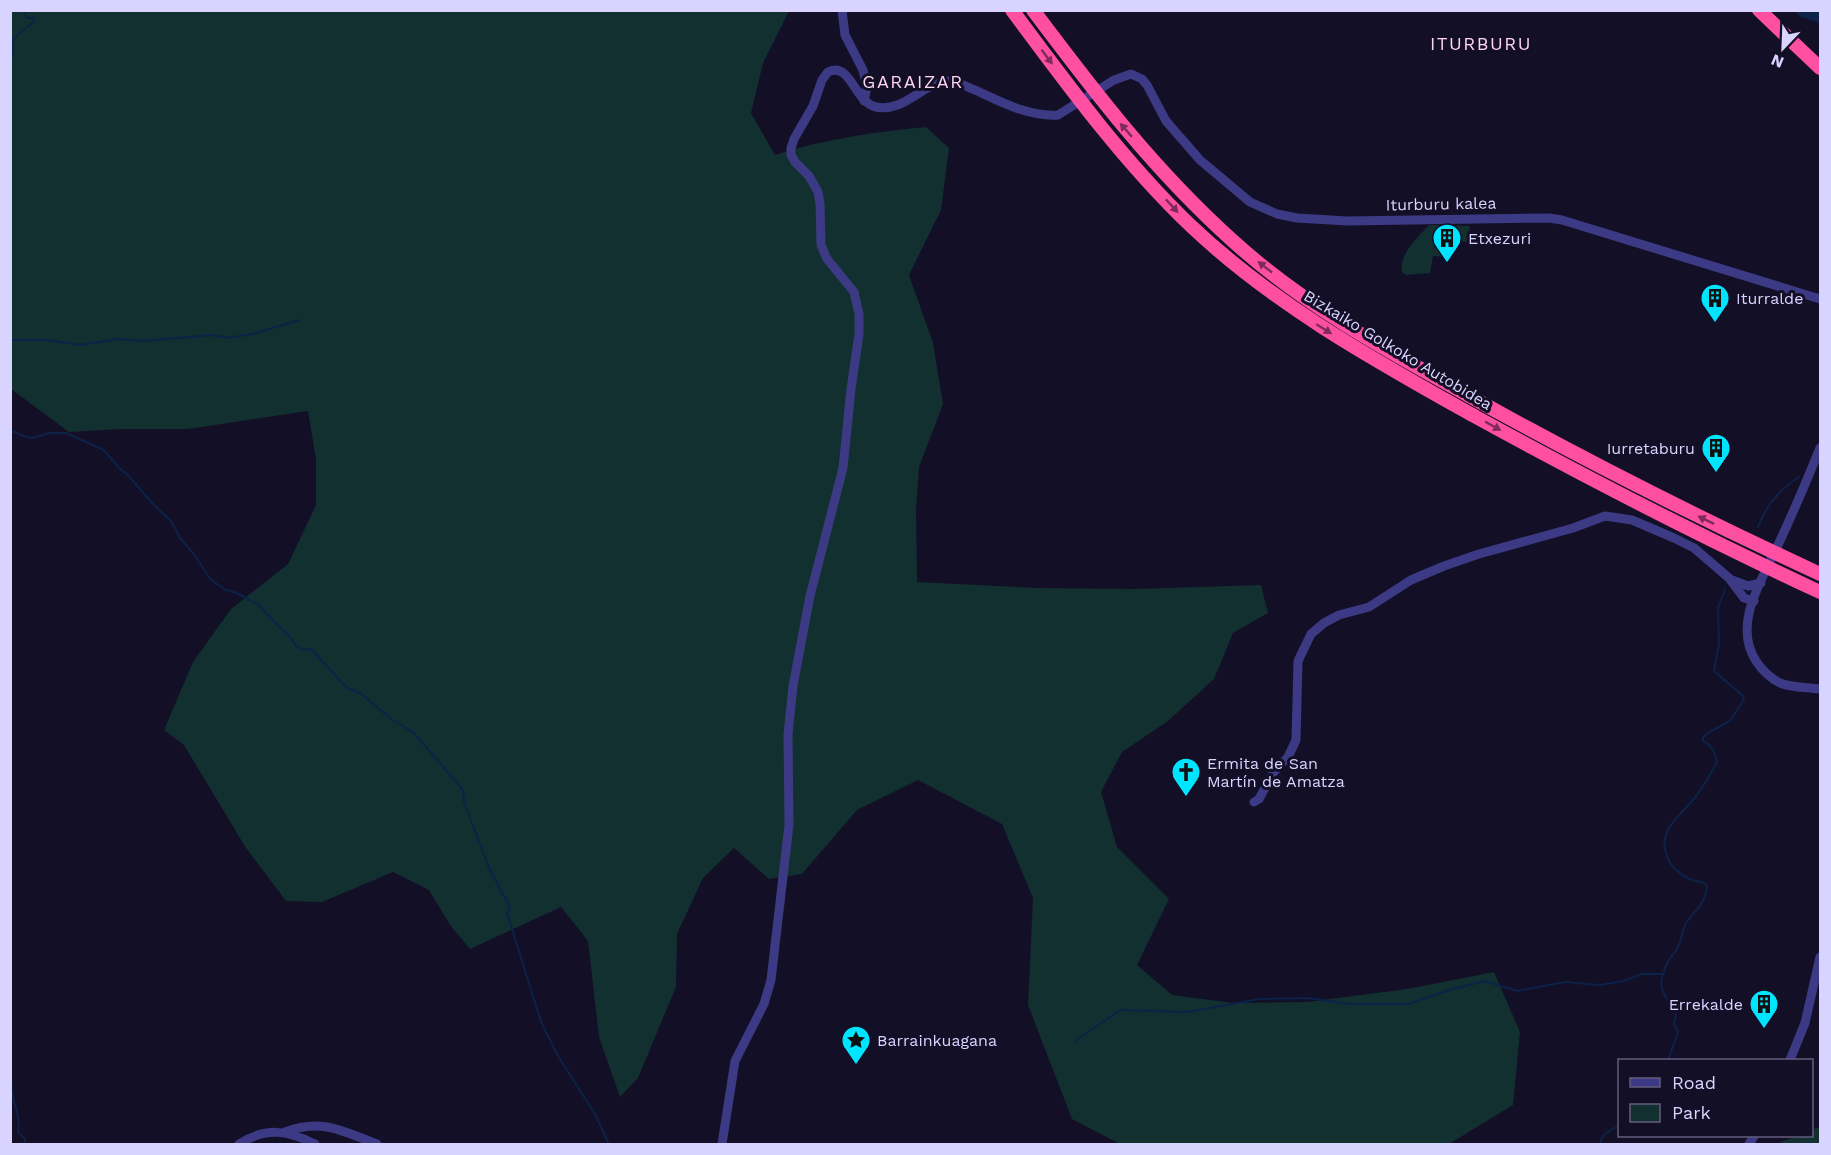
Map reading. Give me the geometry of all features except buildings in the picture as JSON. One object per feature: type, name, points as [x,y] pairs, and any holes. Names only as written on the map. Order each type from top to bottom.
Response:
[{"type":"highway","name":"Bizkaiko Golkoko Autobidea","points":[[1012,10],[1108,135],[1190,225],[1244,272],[1315,323],[1414,382],[1519,440],[1750,559],[1821,591]]},
{"type":"highway","name":"Bizkaiko Golkoko Autobidea","points":[[1033,10],[1110,112],[1172,184],[1235,243],[1291,287],[1322,309],[1416,366],[1516,422],[1657,496],[1821,574]]},
{"type":"highway","points":[[1759,10],[1821,68]]},
{"type":"street","points":[[842,10],[845,35],[863,70],[867,87],[864,101]]},
{"type":"street","points":[[722,1144],[735,1061],[764,1004],[771,980],[789,825],[788,734],[796,668],[810,596],[843,468],[859,334],[859,314],[854,292],[827,259],[821,245],[818,192],[809,176],[795,162],[791,155],[791,148],[813,106],[822,80],[828,72],[839,70],[845,73],[864,101]]},
{"type":"street","name":"Iturburu kalea","points":[[864,101],[876,107],[896,106],[935,84],[951,81],[1013,107],[1042,116],[1059,115],[1114,80],[1131,74],[1148,85],[1166,121],[1183,143],[1250,202],[1277,214],[1347,222],[1527,218],[1562,220],[1821,299]]},
{"type":"street","points":[[1746,628],[1761,583],[1821,448]]},
{"type":"street","points":[[1254,802],[1259,799],[1273,773],[1288,757],[1296,740],[1298,661],[1311,634],[1324,623],[1340,615],[1369,607],[1411,580],[1479,554],[1573,528],[1605,516],[1632,520],[1694,548],[1740,588],[1747,600],[1755,600]]},
{"type":"street","points":[[1740,588],[1761,583]]},
{"type":"street","points":[[1740,588],[1751,653],[1769,675],[1780,683],[1821,689]]},
{"type":"street","points":[[1790,1059],[1805,1023],[1821,957]]},
{"type":"street","points":[[285,1132],[297,1135],[311,1143],[312,1131],[319,1125]]},
{"type":"street","points":[[239,1144],[257,1135],[319,1125],[377,1144]]},
{"type":"green space","points":[[11,11],[789,11],[763,63],[751,113],[775,155],[849,137],[926,127],[949,148],[941,210],[909,275],[933,343],[943,404],[919,467],[916,510],[917,582],[1037,588],[1135,589],[1261,585],[1268,613],[1233,633],[1214,679],[1168,721],[1122,752],[1101,792],[1117,847],[1169,899],[1137,965],[1172,995],[1233,1003],[1307,1002],[1407,989],[1494,972],[1520,1032],[1513,1105],[1449,1144],[1120,1144],[1072,1119],[1028,1005],[1033,898],[1002,824],[918,780],[857,810],[802,874],[769,879],[734,848],[703,878],[677,934],[676,987],[638,1078],[620,1097],[599,1037],[588,941],[561,907],[470,949],[450,925],[429,890],[393,872],[322,902],[286,901],[246,848],[184,745],[164,730],[193,662],[231,609],[288,564],[316,505],[316,459],[308,411],[188,429],[69,432],[11,389]]},
{"type":"green space","points":[[1429,225],[1470,226],[1468,242],[1449,241],[1447,257],[1433,256],[1430,273],[1406,275],[1402,272],[1403,259],[1414,241]]},
{"type":"green space","points":[[1820,1128],[1820,1144],[1776,1144],[1794,1137],[1813,1137],[1813,1129]]},
{"type":"waterway","points":[[10,59],[13,54],[13,39],[35,21],[33,18],[27,18],[24,10]]},
{"type":"waterway","points":[[1803,10],[1820,16]]},
{"type":"waterway","points":[[10,340],[48,340],[80,345],[118,339],[143,341],[212,335],[228,338],[252,334],[300,320]]},
{"type":"waterway","points":[[10,430],[33,438],[49,433],[66,433],[104,450],[171,521],[180,538],[211,580],[226,590],[237,593],[259,605],[289,635],[296,646],[303,650],[311,649],[346,687],[362,694],[391,719],[413,732],[463,790],[464,802],[489,868],[510,907],[507,913],[541,1022],[558,1056],[595,1114],[609,1144]]},
{"type":"waterway","points":[[1758,527],[1774,499],[1799,477]]},
{"type":"waterway","points":[[1668,1059],[1678,1032],[1674,1023],[1677,1010],[1664,993],[1662,975],[1679,946],[1685,925],[1702,902],[1707,886],[1702,882],[1687,878],[1673,867],[1667,856],[1665,840],[1670,825],[1699,792],[1717,762],[1713,749],[1703,741],[1703,737],[1730,721],[1744,699],[1714,671],[1719,644],[1718,608],[1725,589]]},
{"type":"waterway","points":[[1075,1041],[1120,1010],[1187,1012],[1260,999],[1308,998],[1350,1004],[1409,1004],[1449,990],[1485,981],[1517,991],[1565,982],[1599,985],[1624,981],[1642,974],[1664,974]]},
{"type":"waterway","points":[[10,1079],[18,1117],[18,1132],[25,1139],[25,1144]]},
{"type":"waterway","points":[[1600,1144],[1605,1135],[1618,1127]]},
{"type":"place","name":"Etxezuri","points":[[1447,264]]},
{"type":"place","name":"Iturralde","points":[[1715,324]]},
{"type":"place","name":"Iurretaburu","points":[[1716,474]]},
{"type":"place","name":"Ermita de San Martín de Amatza","points":[[1186,798]]},
{"type":"place","name":"Errekalde","points":[[1764,1030]]},
{"type":"place","name":"Barrainkuagana","points":[[856,1066]]},
{"type":"district","name":"ITURBURU","points":[[1481,43]]},
{"type":"district","name":"GARAIZAR","points":[[913,81]]}]
